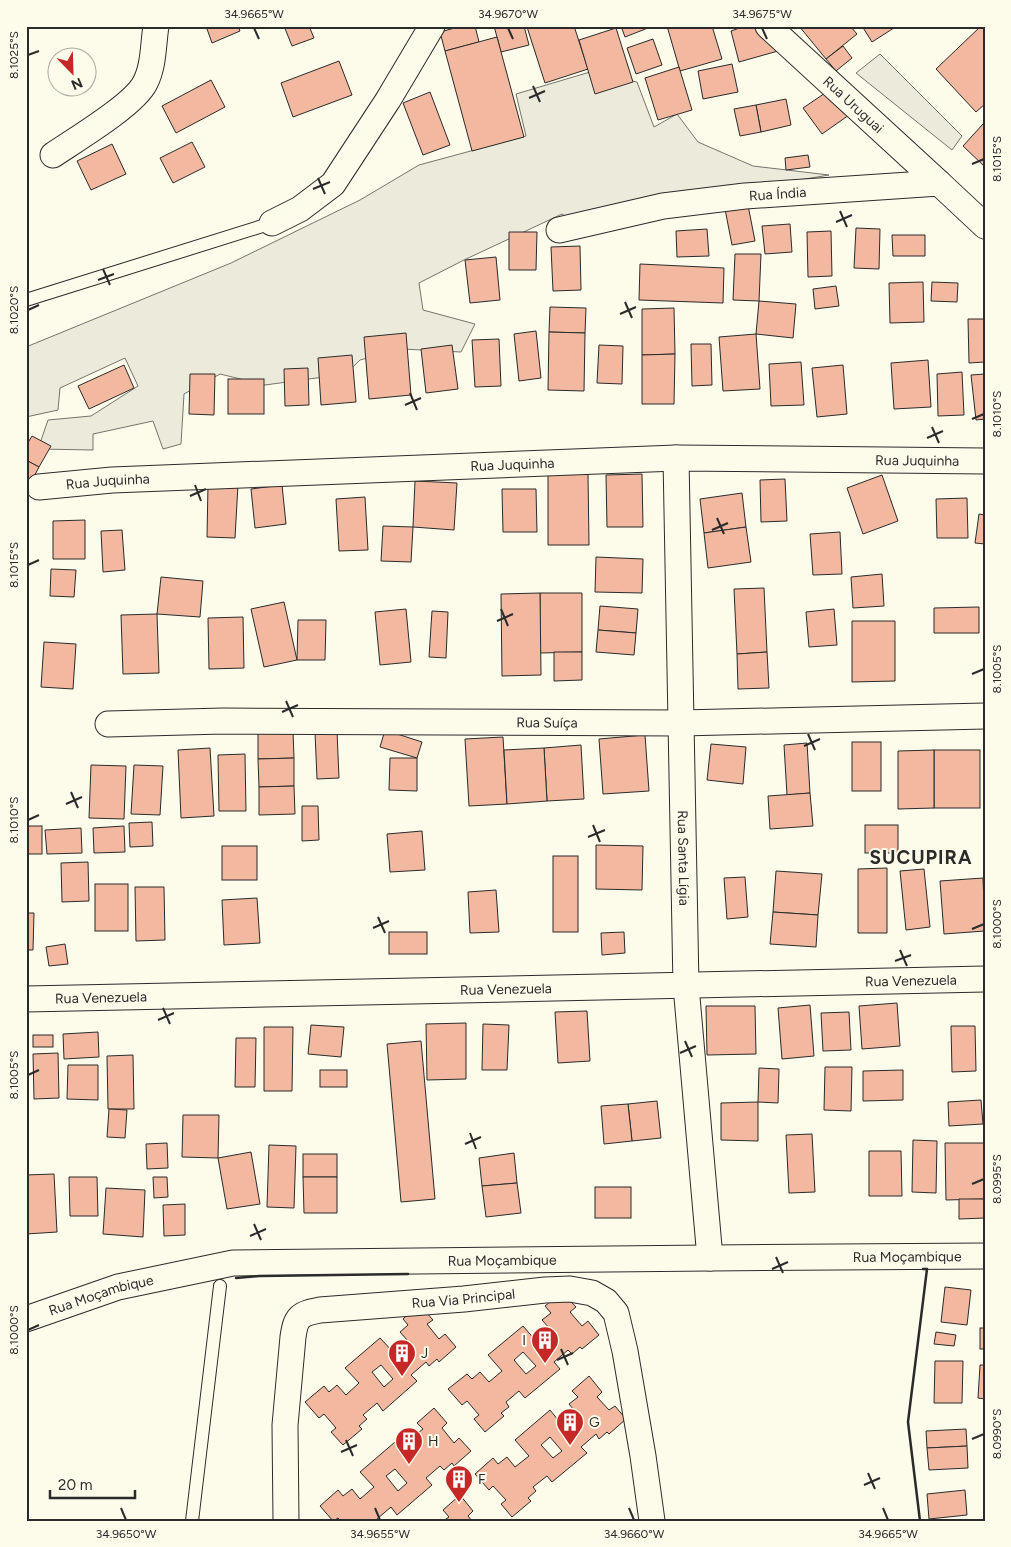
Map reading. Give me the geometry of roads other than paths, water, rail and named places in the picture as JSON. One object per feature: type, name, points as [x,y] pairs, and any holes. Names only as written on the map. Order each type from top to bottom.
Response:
[{"type":"street","points":[[53,155],[130,102],[145,84],[152,62],[156,26]]},
{"type":"street","points":[[272,223],[300,209],[332,184],[388,100],[432,26]]},
{"type":"street","name":"Rua Uruguai","points":[[768,26],[939,183]]},
{"type":"street","points":[[939,183],[985,226]]},
{"type":"street","name":"Rua Índia","points":[[559,230],[663,206],[745,196],[939,183]]},
{"type":"street","name":"Rua Juquinha","points":[[39,487],[112,480],[676,458],[985,461]]},
{"type":"street","name":"Rua Santa Lígia","points":[[676,458],[686,986],[710,1258]]},
{"type":"street","name":"Rua Suíça","points":[[108,724],[223,721],[681,723],[985,716]]},
{"type":"street","name":"Rua Venezuela","points":[[26,999],[985,979]]},
{"type":"street","name":"Rua Moçambique","points":[[26,1319],[118,1287],[233,1263],[985,1256]]},
{"type":"street","points":[[220,1286],[233,1263]]},
{"type":"street","name":"Rua Via Principal","points":[[286,1521],[285,1425],[293,1336],[295,1324],[299,1317],[304,1313],[320,1310],[570,1289],[592,1293],[606,1300],[616,1313],[625,1351],[652,1521]]},
{"type":"lane","points":[[26,300],[272,223]]},
{"type":"lane","points":[[192,1521],[220,1286]]},
{"type":"place","name":"I","points":[[545,1364]]},
{"type":"place","name":"J","points":[[402,1377]]},
{"type":"place","name":"G","points":[[570,1446]]},
{"type":"place","name":"H","points":[[409,1465]]},
{"type":"place","name":"F","points":[[459,1503]]},
{"type":"district","name":"SUCUPIRA","points":[[921,857]]}]
